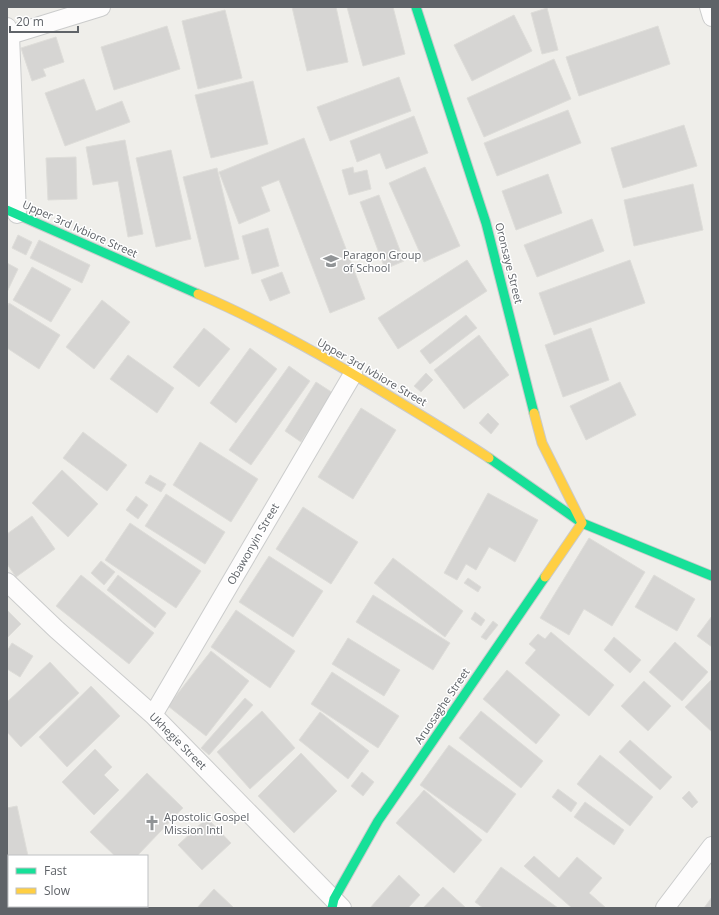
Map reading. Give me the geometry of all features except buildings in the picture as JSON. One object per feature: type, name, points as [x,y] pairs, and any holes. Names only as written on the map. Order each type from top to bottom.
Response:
[{"type":"street","points":[[12,212],[8,31],[101,7]]},
{"type":"street","name":"Oronsaye Street","points":[[416,7],[486,222],[542,443],[582,523]]},
{"type":"street","points":[[709,7],[712,16]]},
{"type":"street","name":"Upper 3rd Ivbiore Street","points":[[12,212],[247,315],[353,374],[462,440],[582,523],[712,576]]},
{"type":"street","name":"Obawonyin Street","points":[[153,714],[353,374]]},
{"type":"street","name":"Aruosaghe Street","points":[[336,905],[378,820],[582,523]]},
{"type":"street","name":"Ukhegie Street","points":[[7,582],[56,629],[153,714],[336,905]]},
{"type":"street","points":[[668,907],[712,846]]},
{"type":"traffic: fast","points":[[416,7],[486,223],[534,413]]},
{"type":"traffic: fast","points":[[7,210],[198,294]]},
{"type":"traffic: fast","points":[[489,458],[582,523],[712,576]]},
{"type":"traffic: fast","points":[[332,908],[334,899],[378,821],[545,577]]},
{"type":"traffic: slow","points":[[198,294],[247,316],[318,354],[388,395],[489,458]]},
{"type":"traffic: slow","points":[[534,413],[542,443],[582,523],[545,577]]},
{"type":"place","name":"Paragon Group of School","points":[[331,261]]},
{"type":"place","name":"Apostolic Gospel Mission Intl","points":[[152,823]]}]
